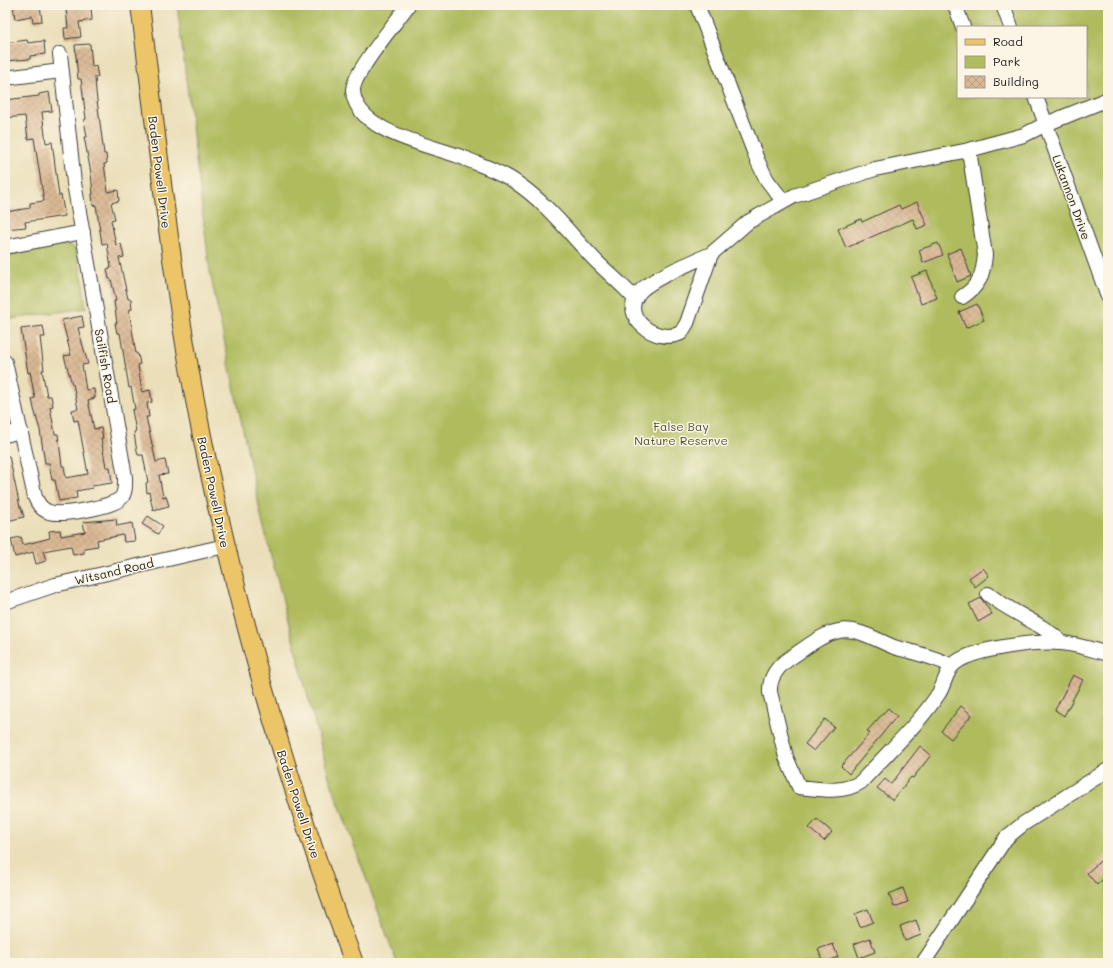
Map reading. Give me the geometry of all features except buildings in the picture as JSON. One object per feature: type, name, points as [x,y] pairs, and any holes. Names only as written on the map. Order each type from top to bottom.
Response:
[{"type":"main road","name":"Baden Powell Drive","points":[[140,5],[175,282],[200,426],[225,546],[259,678],[291,782],[354,963]]},
{"type":"street","points":[[408,5],[364,64],[355,81],[353,90],[357,107],[374,123],[388,130],[460,156],[512,180],[537,197],[596,261],[635,299]]},
{"type":"street","points":[[697,5],[758,162],[767,180],[783,201]]},
{"type":"street","points":[[955,5],[963,26]]},
{"type":"street","points":[[1003,5],[1011,26]]},
{"type":"street","name":"Sailfish Road","points":[[5,362],[35,496],[44,510],[61,513],[112,504],[123,494],[125,477],[74,183],[60,54]]},
{"type":"street","points":[[5,78],[61,71]]},
{"type":"street","name":"Lukannon Drive","points":[[1036,98],[1108,297]]},
{"type":"street","points":[[711,254],[687,323],[681,333],[669,337],[656,335],[646,330],[636,315],[634,308],[635,299],[643,288],[670,273],[711,254],[748,222],[783,201],[820,186],[875,168],[969,150],[1024,135],[1046,124],[1108,99]]},
{"type":"street","points":[[962,297],[973,290],[978,283],[984,266],[985,255],[969,150]]},
{"type":"street","points":[[5,247],[82,232]]},
{"type":"street","points":[[5,434],[20,431]]},
{"type":"street","name":"Witsand Road","points":[[5,602],[80,579],[225,546]]},
{"type":"street","points":[[988,594],[1014,613],[1053,634],[1062,643]]},
{"type":"street","points":[[952,666],[942,660],[896,647],[863,634],[845,631],[832,633],[820,639],[781,664],[770,681],[770,692],[786,757],[799,787],[839,790],[854,786],[861,782],[924,712],[939,693],[952,666],[972,655],[988,650],[1030,644],[1062,643],[1108,654]]},
{"type":"street","points":[[923,963],[1006,838],[1023,824],[1108,770]]},
{"type":"green space","name":"False Bay Nature Reserve","points":[[177,5],[1108,5],[1108,963],[397,963],[329,777],[263,525],[210,273]]},
{"type":"green space","points":[[66,244],[76,249],[83,281],[86,308],[5,320],[5,255]]}]
